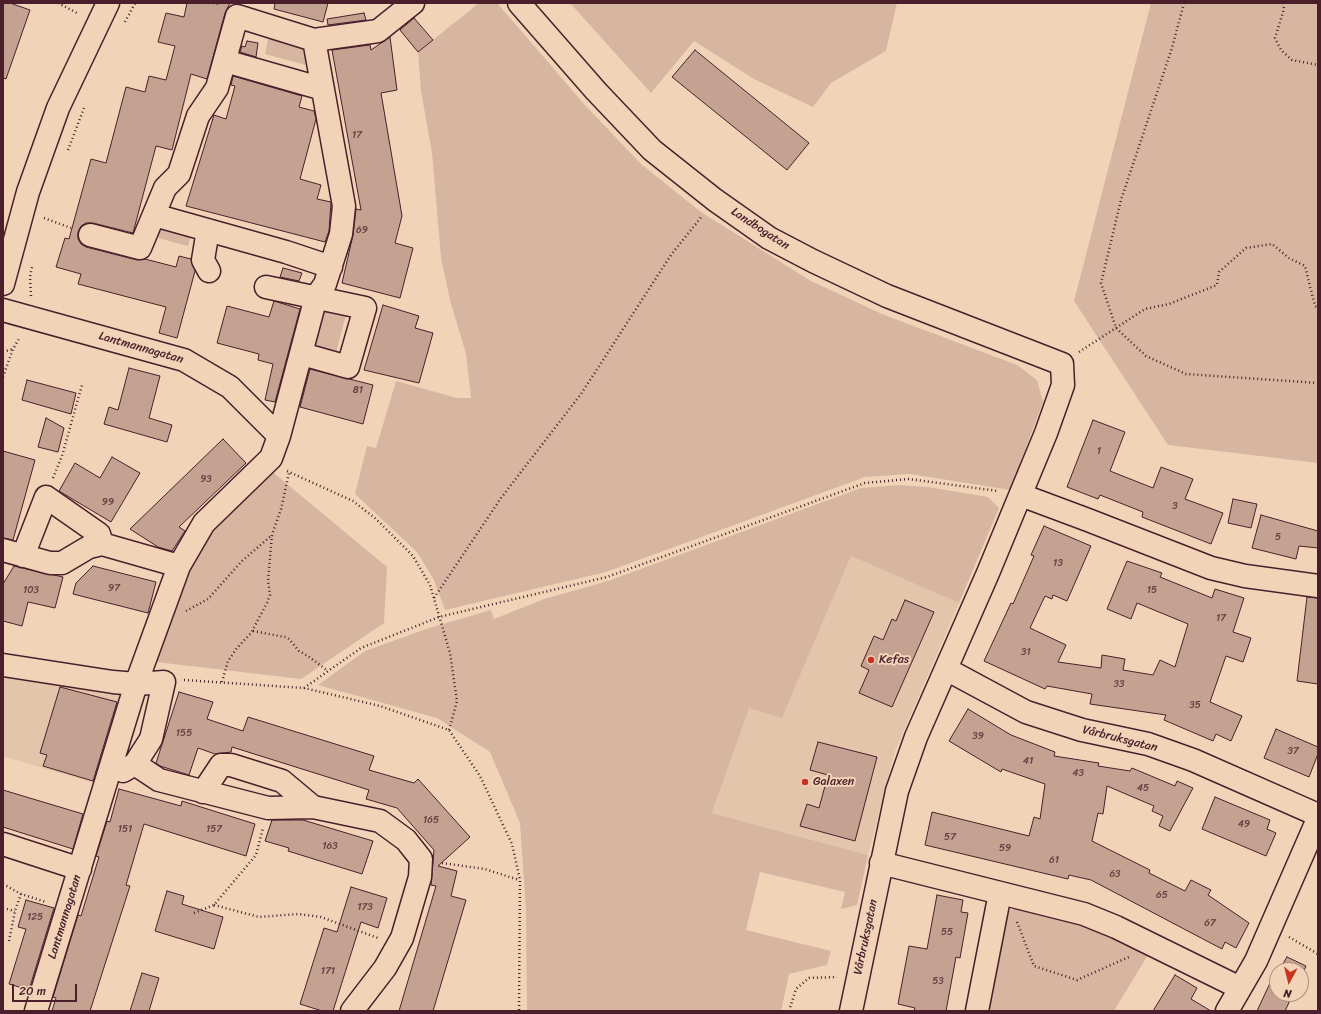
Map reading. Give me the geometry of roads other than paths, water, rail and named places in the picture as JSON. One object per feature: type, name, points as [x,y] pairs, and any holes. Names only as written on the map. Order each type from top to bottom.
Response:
[{"type":"street","points":[[3,284],[28,192],[58,108],[108,3]]},
{"type":"street","points":[[90,235],[140,248],[165,188],[179,174],[198,116],[217,88],[237,16],[314,40],[378,31],[413,3]]},
{"type":"street","name":"Landbogatan","points":[[519,3],[596,91],[652,150],[715,200],[769,238],[813,261],[887,296],[1062,364]]},
{"type":"street","name":"Lantmannagatan","points":[[36,1011],[136,684],[180,566],[204,523],[271,458],[302,354],[316,297],[325,284],[341,234],[344,206],[314,40]]},
{"type":"street","points":[[224,61],[323,89]]},
{"type":"street","points":[[154,215],[286,252],[331,267]]},
{"type":"street","points":[[208,230],[203,260],[209,271]]},
{"type":"street","points":[[266,287],[366,308],[348,367],[302,354]]},
{"type":"street","name":"Lantmannagatan","points":[[3,310],[184,360],[230,387],[278,436]]},
{"type":"street","name":"Vårbruksgatan","points":[[851,1011],[897,791],[916,737],[1021,495],[1063,385],[1062,364]]},
{"type":"street","points":[[1021,495],[1211,568],[1246,576],[1318,586]]},
{"type":"street","points":[[102,544],[99,534],[46,497],[13,553],[50,562],[62,563],[89,547],[102,544],[180,566]]},
{"type":"street","points":[[3,665],[136,684],[164,682],[151,740],[135,764],[107,780]]},
{"type":"street","name":"Vårbruksgatan","points":[[946,669],[1026,712],[1082,730],[1148,744],[1193,760],[1318,815]]},
{"type":"street","points":[[135,764],[159,780],[268,808],[312,807],[380,821],[406,840],[421,859],[420,877],[402,938],[385,968],[352,1011]]},
{"type":"street","points":[[203,792],[221,765],[231,765],[282,781],[312,807]]},
{"type":"street","points":[[1227,1011],[1256,961],[1318,819]]},
{"type":"street","name":"Lantmannagatan","points":[[3,844],[80,869]]},
{"type":"street","points":[[881,863],[1084,914],[1116,926],[1240,988]]},
{"type":"street","points":[[977,1011],[1003,894]]},
{"type":"place","name":"Kefas","points":[[871,660]]},
{"type":"place","name":"Galaxen","points":[[805,782]]}]
